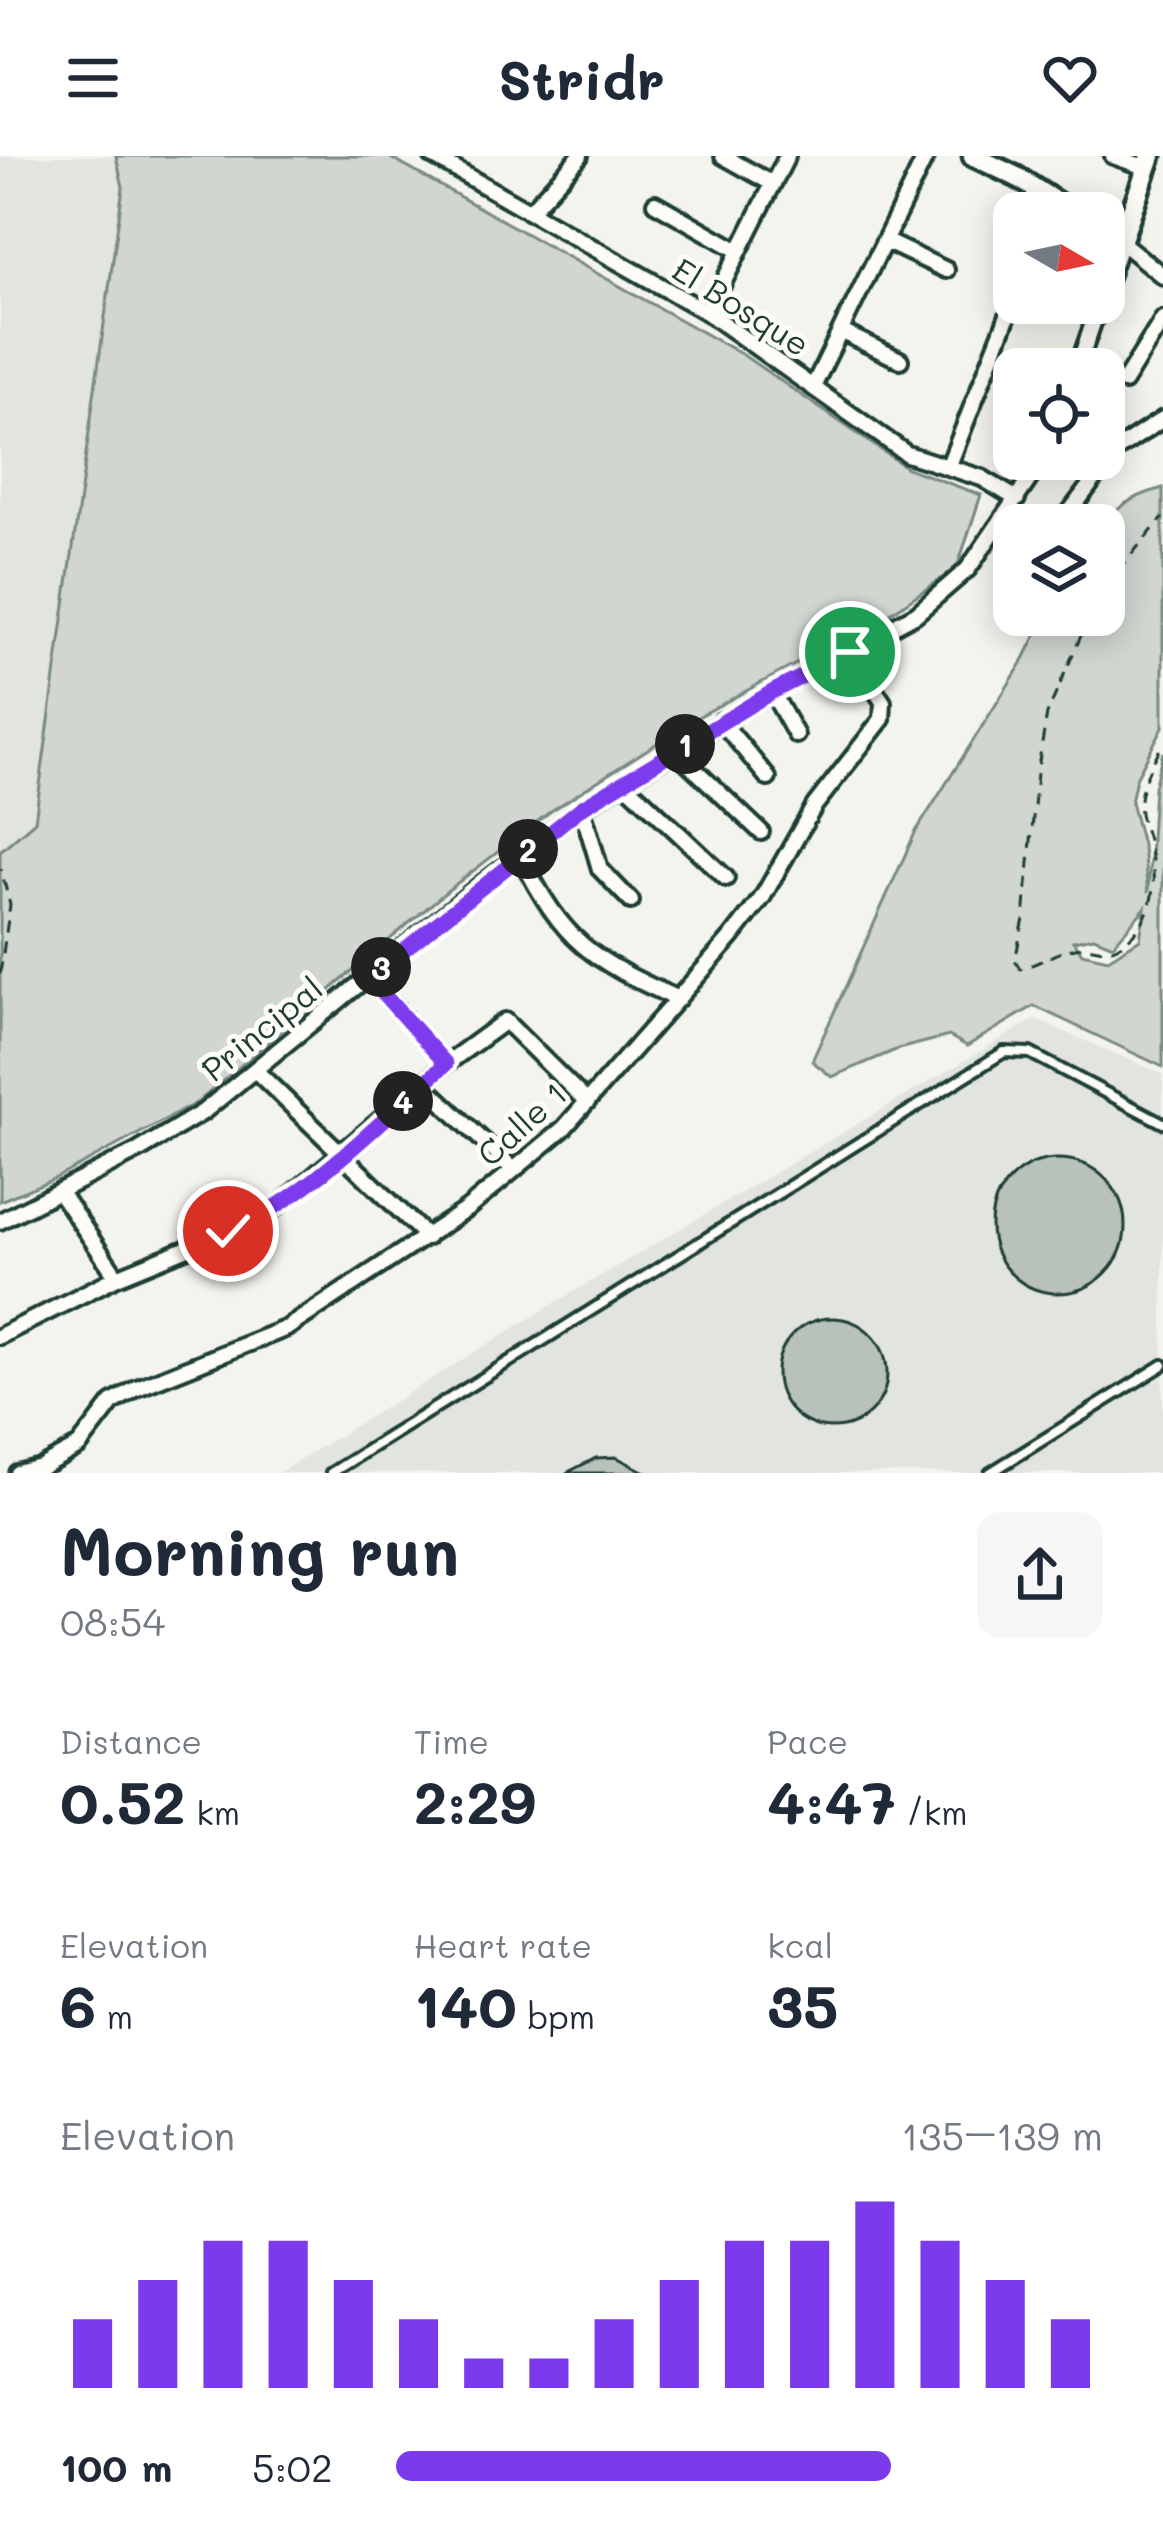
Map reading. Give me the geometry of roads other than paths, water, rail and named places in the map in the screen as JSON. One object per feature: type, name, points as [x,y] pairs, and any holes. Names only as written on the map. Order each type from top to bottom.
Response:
[{"type":"street","points":[[530,212],[580,156]]},
{"type":"street","points":[[723,156],[773,184]]},
{"type":"street","points":[[708,313],[787,156]]},
{"type":"street","points":[[814,385],[926,156]]},
{"type":"street","points":[[973,156],[1017,177],[1033,192]]},
{"type":"street","points":[[1113,156],[1149,162],[1125,212]]},
{"type":"street","name":"El Bosque","points":[[435,157],[708,313],[907,454],[949,465],[1017,499]]},
{"type":"street","points":[[655,203],[740,251]]},
{"type":"street","points":[[887,242],[946,270]]},
{"type":"street","points":[[1125,246],[1163,276]]},
{"type":"street","points":[[1125,380],[1163,319]]},
{"type":"street","points":[[949,465],[1005,324]]},
{"type":"street","points":[[842,332],[900,360]]},
{"type":"street","points":[[1076,504],[1116,450],[1163,419]]},
{"type":"street","name":"Principal","points":[[0,1220],[202,1112],[581,808],[772,692],[894,628],[968,569],[1029,480]]},
{"type":"street","name":"Calle 1","points":[[17,1473],[41,1467],[79,1446],[112,1402],[124,1395],[287,1328],[427,1237],[563,1129],[762,898],[815,805],[882,719],[884,702],[850,652]]},
{"type":"street","points":[[772,692],[796,735]]},
{"type":"street","points":[[721,722],[768,778]]},
{"type":"street","points":[[674,750],[760,832]]},
{"type":"street","points":[[624,782],[726,878]]},
{"type":"street","points":[[581,808],[600,869],[631,901]]},
{"type":"street","points":[[520,855],[544,904],[572,940],[610,968],[678,999]]},
{"type":"street","points":[[369,978],[446,1064]]},
{"type":"street","points":[[0,1336],[117,1277],[260,1217],[294,1195],[446,1064],[505,1021],[587,1102]]},
{"type":"street","points":[[256,1071],[427,1237]]},
{"type":"street","points":[[423,1084],[514,1170]]},
{"type":"street","points":[[59,1191],[117,1277]]},
{"type":"lane","points":[[331,1473],[1004,1052],[1030,1053],[1163,1123]]},
{"type":"lane","points":[[990,1473],[1163,1365]]}]
